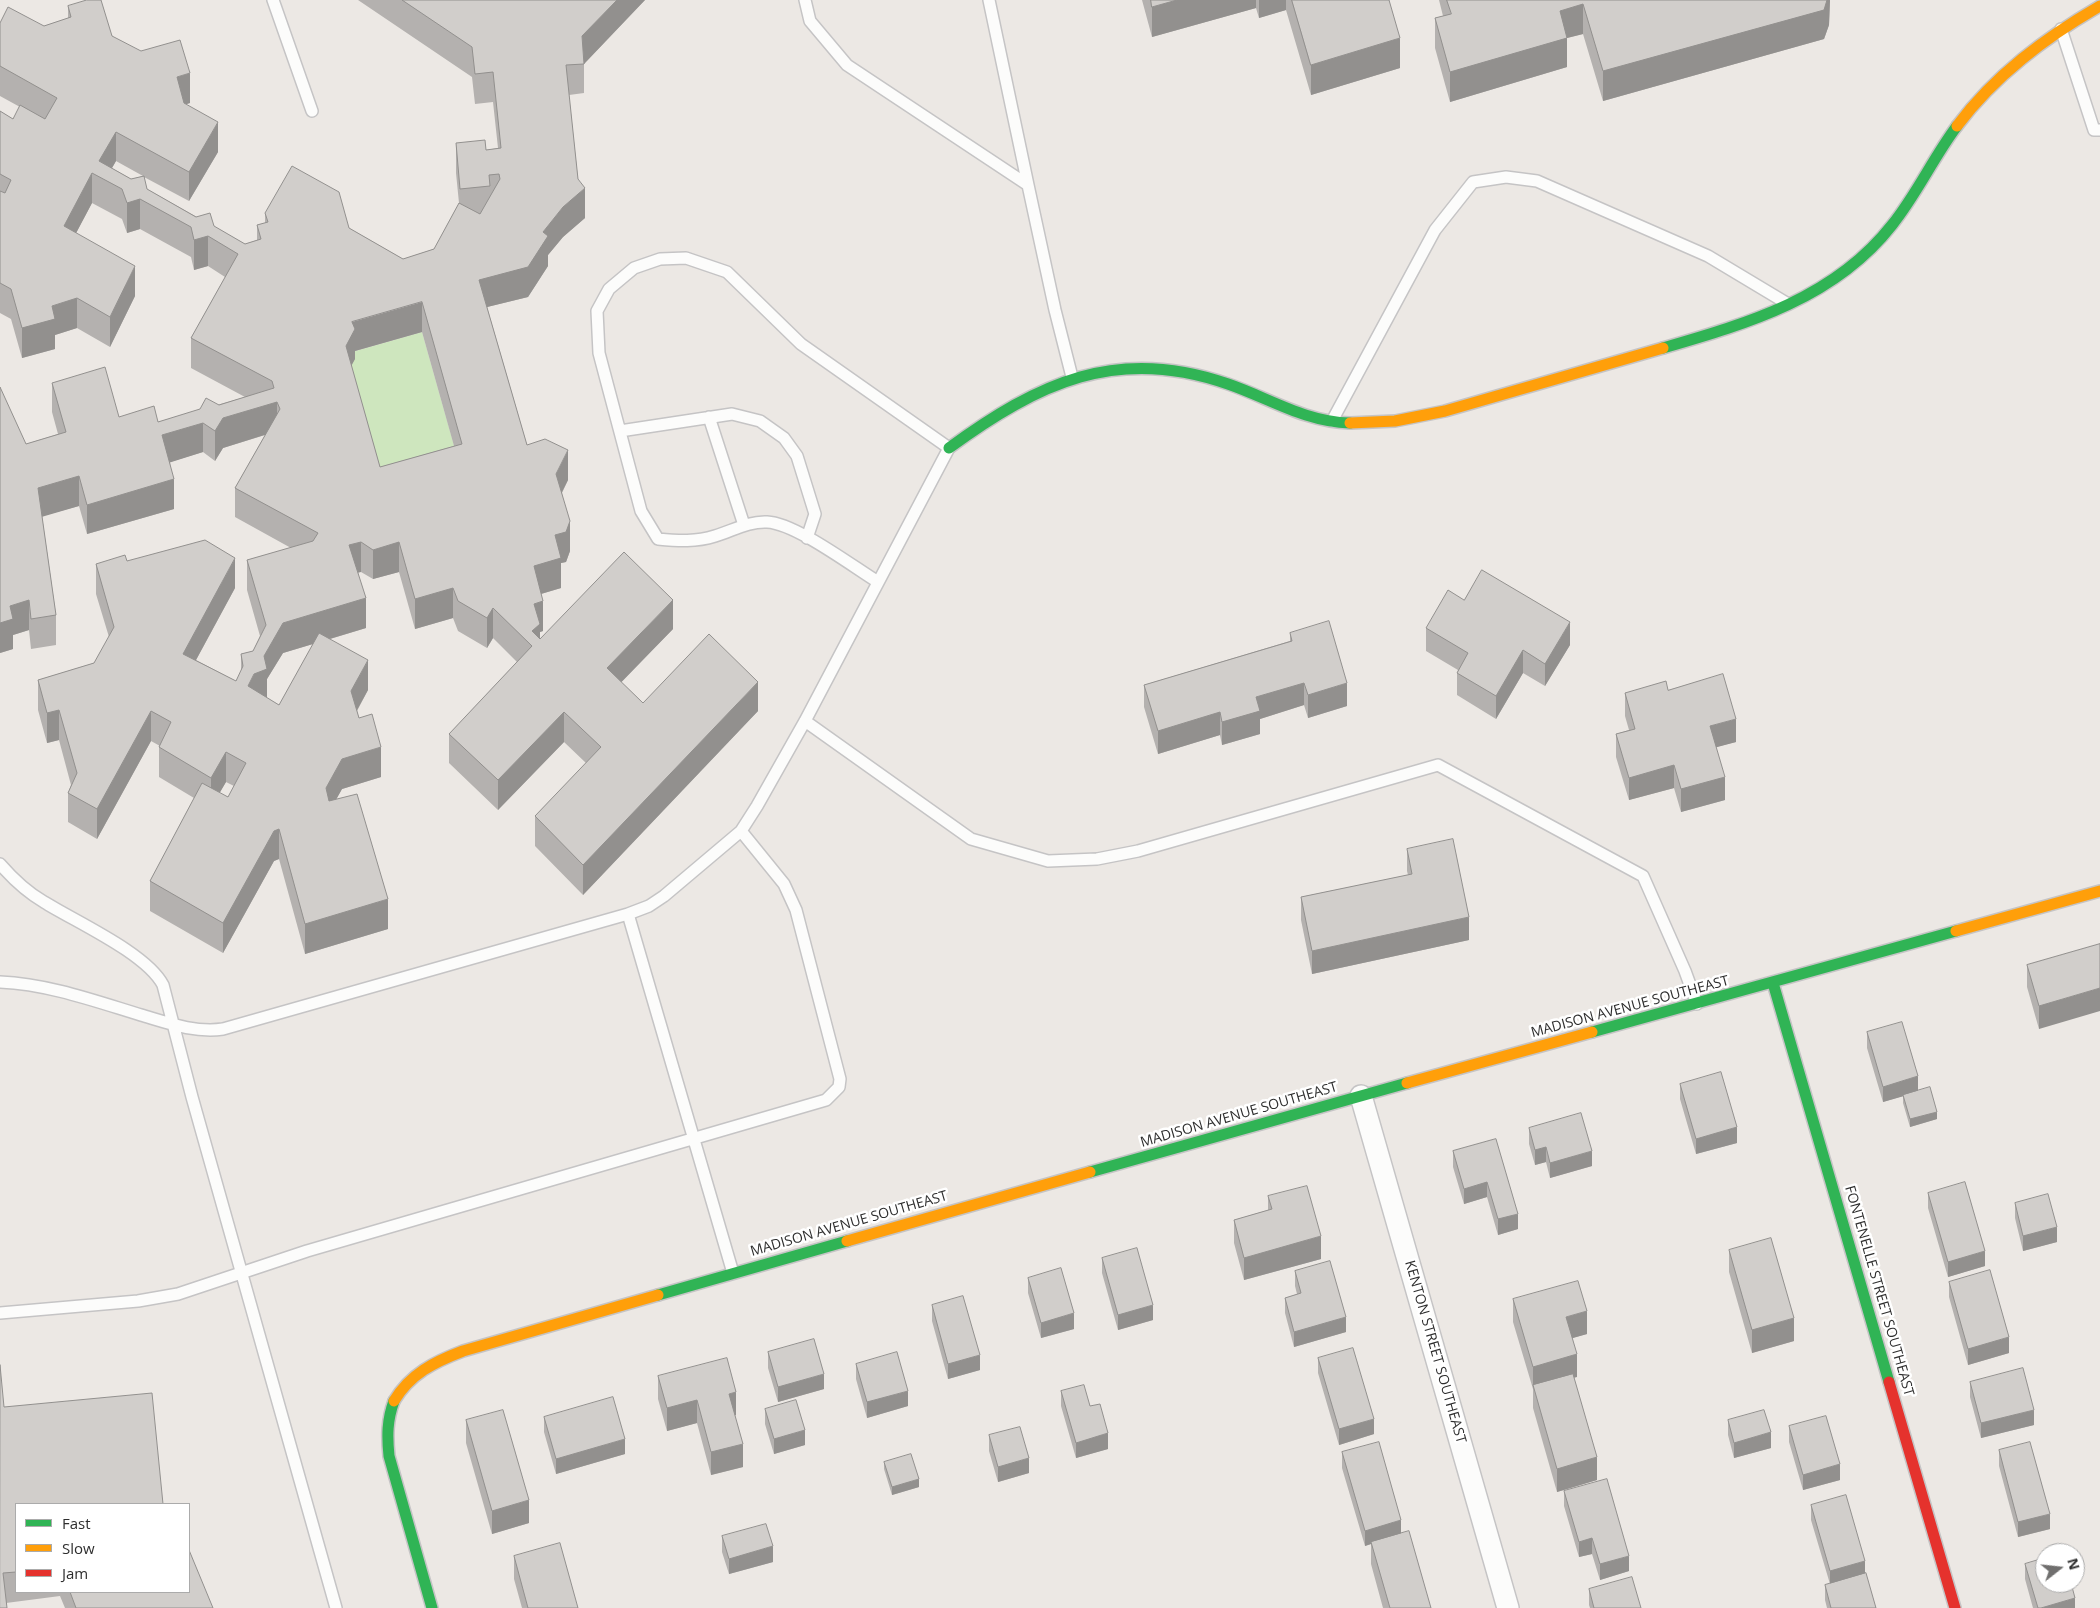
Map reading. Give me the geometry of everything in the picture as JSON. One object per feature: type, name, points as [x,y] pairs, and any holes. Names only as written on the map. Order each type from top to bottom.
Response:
[{"type":"street","points":[[949,448],[1003,409],[1044,387],[1072,377],[1126,368],[1152,368],[1176,371],[1227,384],[1311,417],[1332,421],[1375,424],[1438,413],[1739,326],[1790,306],[1824,286],[1870,250],[1903,211],[1953,132],[1989,87],[2013,64],[2061,30],[2100,6]]},
{"type":"street","name":"MADISON AVENUE SOUTHEAST","points":[[432,1608],[389,1456],[386,1436],[388,1418],[398,1391],[409,1378],[422,1368],[462,1351],[733,1273],[2100,891]]},
{"type":"street","name":"FONTENELLE STREET SOUTHEAST","points":[[1773,983],[1955,1608]]},
{"type":"street","name":"KENTON STREET SOUTHEAST","points":[[1361,1096],[1508,1608]]},
{"type":"lane","points":[[273,0],[312,112]]},
{"type":"lane","points":[[805,0],[810,21],[847,65],[1028,185]]},
{"type":"lane","points":[[989,0],[1055,310],[1072,377]]},
{"type":"lane","points":[[2061,30],[2094,130],[2100,130]]},
{"type":"lane","points":[[1332,421],[1435,230],[1473,182],[1506,177],[1537,181],[1708,256],[1790,306]]},
{"type":"lane","points":[[0,982],[60,992],[174,1025],[211,1031],[233,1027],[628,914],[649,906],[664,896],[741,830],[758,806],[805,721],[949,448],[801,344],[727,272],[686,258],[660,259],[634,268],[609,289],[597,311],[599,353],[641,511],[658,539],[692,542],[716,536],[744,525],[766,521],[780,524],[807,538],[878,582]]},
{"type":"lane","points":[[620,431],[732,414],[760,421],[784,438],[797,456],[814,514],[807,538]]},
{"type":"lane","points":[[710,417],[744,525]]},
{"type":"lane","points":[[805,721],[971,838],[1048,861],[1096,859],[1138,851],[1438,765],[1643,876],[1685,971],[1697,1004]]},
{"type":"lane","points":[[0,1313],[155,1299],[242,1274],[307,1251],[818,1103],[833,1094],[839,1087],[840,1079],[800,920],[784,884],[741,830]]},
{"type":"lane","points":[[0,864],[25,889],[42,901],[150,966],[163,985],[192,1098],[336,1608]]},
{"type":"lane","points":[[628,914],[733,1273]]},
{"type":"green space","points":[[422,332],[462,474],[380,497],[346,376],[352,352]]},
{"type":"building","points":[[87,0],[101,0],[112,36],[141,51],[180,40],[190,73],[177,77],[184,103],[218,122],[189,172],[116,132],[99,161],[131,179],[144,176],[147,189],[196,217],[210,213],[214,226],[245,244],[261,239],[257,225],[268,222],[265,213],[292,166],[339,192],[349,228],[403,259],[434,249],[459,203],[480,214],[500,179],[499,174],[489,175],[490,186],[460,189],[456,143],[485,140],[486,150],[501,148],[493,72],[475,74],[472,47],[402,0],[617,0],[582,36],[584,64],[566,65],[578,179],[585,188],[563,207],[543,232],[548,236],[528,267],[479,280],[527,445],[545,439],[568,450],[556,474],[570,521],[566,532],[555,535],[561,558],[534,566],[543,601],[534,604],[540,624],[532,631],[540,639],[624,552],[673,600],[607,668],[643,703],[709,634],[758,682],[583,865],[535,816],[601,747],[564,712],[498,780],[449,734],[532,646],[493,608],[487,618],[458,601],[453,588],[415,599],[399,542],[373,550],[361,542],[349,545],[366,598],[283,623],[264,656],[267,669],[254,674],[248,686],[279,705],[319,633],[368,660],[351,691],[359,718],[372,714],[381,747],[342,759],[326,788],[329,801],[357,794],[388,899],[305,924],[279,829],[274,831],[223,923],[150,881],[202,783],[228,797],[246,763],[226,752],[211,778],[159,747],[171,722],[151,711],[97,809],[68,793],[77,773],[59,710],[47,713],[38,680],[94,663],[114,627],[96,564],[125,555],[127,561],[205,540],[235,558],[183,654],[236,681],[243,666],[241,654],[253,651],[266,625],[247,560],[313,541],[318,533],[235,488],[280,409],[277,402],[223,418],[215,431],[203,423],[162,435],[174,479],[87,505],[79,476],[38,488],[56,615],[31,619],[29,600],[10,606],[13,619],[0,623],[0,387],[26,444],[66,432],[52,383],[105,367],[119,417],[154,406],[158,422],[200,409],[206,398],[219,405],[274,388],[272,381],[191,338],[238,254],[208,236],[194,240],[191,227],[140,199],[127,203],[122,189],[92,173],[64,226],[135,266],[110,317],[77,298],[52,306],[55,319],[22,328],[11,289],[0,283],[0,191],[5,193],[11,180],[0,174],[0,111],[13,119],[20,105],[45,119],[57,98],[0,66],[0,23],[8,7],[44,26],[71,17],[68,6]],"holes":[[[422,302],[462,444],[380,467],[346,346],[355,329],[352,322]]]},
{"type":"building","points":[[1151,0],[1177,0],[1152,7]]},
{"type":"building","points":[[1292,0],[1389,0],[1400,38],[1311,65]]},
{"type":"building","points":[[1447,0],[1827,0],[1824,10],[1603,71],[1583,4],[1560,11],[1567,38],[1450,72],[1435,18],[1451,14]]},
{"type":"building","points":[[1482,570],[1570,622],[1545,664],[1523,650],[1496,696],[1457,673],[1468,653],[1426,628],[1448,590],[1464,600]]},
{"type":"building","points":[[1329,621],[1347,683],[1308,695],[1304,683],[1256,697],[1260,711],[1222,722],[1220,712],[1158,731],[1144,685],[1292,641],[1290,633]]},
{"type":"building","points":[[1723,674],[1736,719],[1710,726],[1725,777],[1681,789],[1674,765],[1629,778],[1616,734],[1635,729],[1625,693],[1666,681],[1668,690]]},
{"type":"building","points":[[1453,839],[1469,917],[1312,951],[1301,897],[1412,874],[1407,849]]},
{"type":"building","points":[[2100,944],[2100,988],[2039,1006],[2027,965]]},
{"type":"building","points":[[1902,1022],[1918,1076],[1883,1087],[1867,1032]]},
{"type":"building","points":[[1721,1072],[1737,1127],[1696,1139],[1680,1084]]},
{"type":"building","points":[[1930,1087],[1937,1112],[1910,1119],[1903,1095]]},
{"type":"building","points":[[1581,1113],[1592,1151],[1550,1163],[1546,1147],[1535,1150],[1529,1128]]},
{"type":"building","points":[[1496,1139],[1518,1214],[1498,1219],[1487,1182],[1464,1189],[1453,1151]]},
{"type":"building","points":[[1965,1182],[1985,1251],[1948,1262],[1928,1193]]},
{"type":"building","points":[[1307,1186],[1321,1236],[1244,1258],[1234,1220],[1272,1209],[1268,1196]]},
{"type":"building","points":[[2048,1194],[2057,1227],[2023,1236],[2015,1203]]},
{"type":"building","points":[[1771,1238],[1794,1318],[1752,1330],[1729,1250]]},
{"type":"building","points":[[1137,1248],[1153,1305],[1118,1315],[1102,1258]]},
{"type":"building","points":[[1330,1261],[1346,1317],[1294,1332],[1285,1298],[1301,1293],[1295,1271]]},
{"type":"building","points":[[1061,1268],[1074,1313],[1041,1323],[1028,1278]]},
{"type":"building","points":[[1990,1270],[2009,1337],[1968,1349],[1949,1282]]},
{"type":"building","points":[[1578,1281],[1587,1311],[1566,1317],[1577,1354],[1533,1367],[1513,1299]]},
{"type":"building","points":[[963,1296],[980,1355],[948,1364],[932,1305]]},
{"type":"building","points":[[814,1339],[824,1374],[778,1387],[768,1352]]},
{"type":"building","points":[[1353,1348],[1374,1419],[1339,1429],[1318,1358]]},
{"type":"building","points":[[897,1352],[908,1391],[867,1402],[856,1364]]},
{"type":"building","points":[[727,1358],[736,1392],[729,1394],[743,1444],[711,1452],[697,1400],[667,1408],[658,1376]]},
{"type":"building","points":[[0,1365],[4,1407],[152,1393],[163,1503],[15,1503],[15,1572],[3,1573],[7,1608],[0,1608]]},
{"type":"building","points":[[2023,1368],[2034,1410],[1981,1423],[1970,1382]]},
{"type":"building","points":[[1573,1374],[1597,1457],[1557,1469],[1533,1385]]},
{"type":"building","points":[[1084,1385],[1090,1406],[1100,1404],[1108,1433],[1076,1443],[1061,1391]]},
{"type":"building","points":[[613,1397],[625,1439],[556,1459],[544,1417]]},
{"type":"building","points":[[796,1400],[805,1430],[774,1439],[765,1409]]},
{"type":"building","points":[[503,1410],[529,1500],[492,1511],[466,1420]]},
{"type":"building","points":[[1764,1410],[1771,1432],[1734,1443],[1728,1420]]},
{"type":"building","points":[[1826,1416],[1840,1464],[1803,1475],[1789,1426]]},
{"type":"building","points":[[1020,1427],[1029,1458],[998,1467],[989,1435]]},
{"type":"building","points":[[1379,1442],[1401,1520],[1365,1531],[1342,1452]]},
{"type":"building","points":[[2030,1442],[2050,1514],[2018,1522],[1999,1450]]},
{"type":"building","points":[[911,1454],[919,1479],[892,1487],[884,1462]]},
{"type":"building","points":[[1607,1479],[1629,1556],[1600,1564],[1592,1538],[1579,1542],[1564,1491]]},
{"type":"building","points":[[1846,1495],[1865,1561],[1830,1571],[1811,1505]]},
{"type":"building","points":[[766,1524],[773,1546],[729,1559],[722,1536]]},
{"type":"building","points":[[1409,1531],[1431,1608],[1390,1608],[1371,1542]]},
{"type":"building","points":[[560,1543],[578,1608],[528,1608],[514,1556]]},
{"type":"building","points":[[190,1552],[213,1608],[76,1608],[70,1593],[190,1593]]},
{"type":"building","points":[[2035,1561],[2035,1593],[2074,1593],[2075,1598],[2038,1608],[2025,1564]]},
{"type":"building","points":[[1866,1573],[1876,1608],[1831,1608],[1825,1585]]},
{"type":"building","points":[[1632,1577],[1641,1608],[1594,1608],[1589,1589]]},
{"type":"traffic: fast","points":[[1663,348],[1758,317],[1817,289],[1844,272],[1869,250],[1892,225],[1957,126]]},
{"type":"traffic: fast","points":[[949,448],[1015,405],[1047,389],[1080,377],[1114,370],[1150,368],[1188,373],[1228,384],[1302,414],[1334,422],[1350,423]]},
{"type":"traffic: fast","points":[[1592,1032],[1956,931]]},
{"type":"traffic: fast","points":[[1773,983],[1889,1382]]},
{"type":"traffic: fast","points":[[1090,1172],[1407,1083]]},
{"type":"traffic: fast","points":[[658,1295],[847,1241]]},
{"type":"traffic: fast","points":[[394,1401],[388,1428],[389,1456],[432,1608]]},
{"type":"traffic: slow","points":[[1957,126],[2004,74],[2060,31],[2100,6]]},
{"type":"traffic: slow","points":[[1350,423],[1395,421],[1445,411],[1663,348]]},
{"type":"traffic: slow","points":[[1956,931],[2100,891]]},
{"type":"traffic: slow","points":[[1407,1083],[1592,1032]]},
{"type":"traffic: slow","points":[[847,1241],[1090,1172]]},
{"type":"traffic: slow","points":[[394,1401],[407,1383],[415,1376],[452,1355],[658,1295]]},
{"type":"traffic: jam","points":[[1889,1382],[1955,1608]]}]
